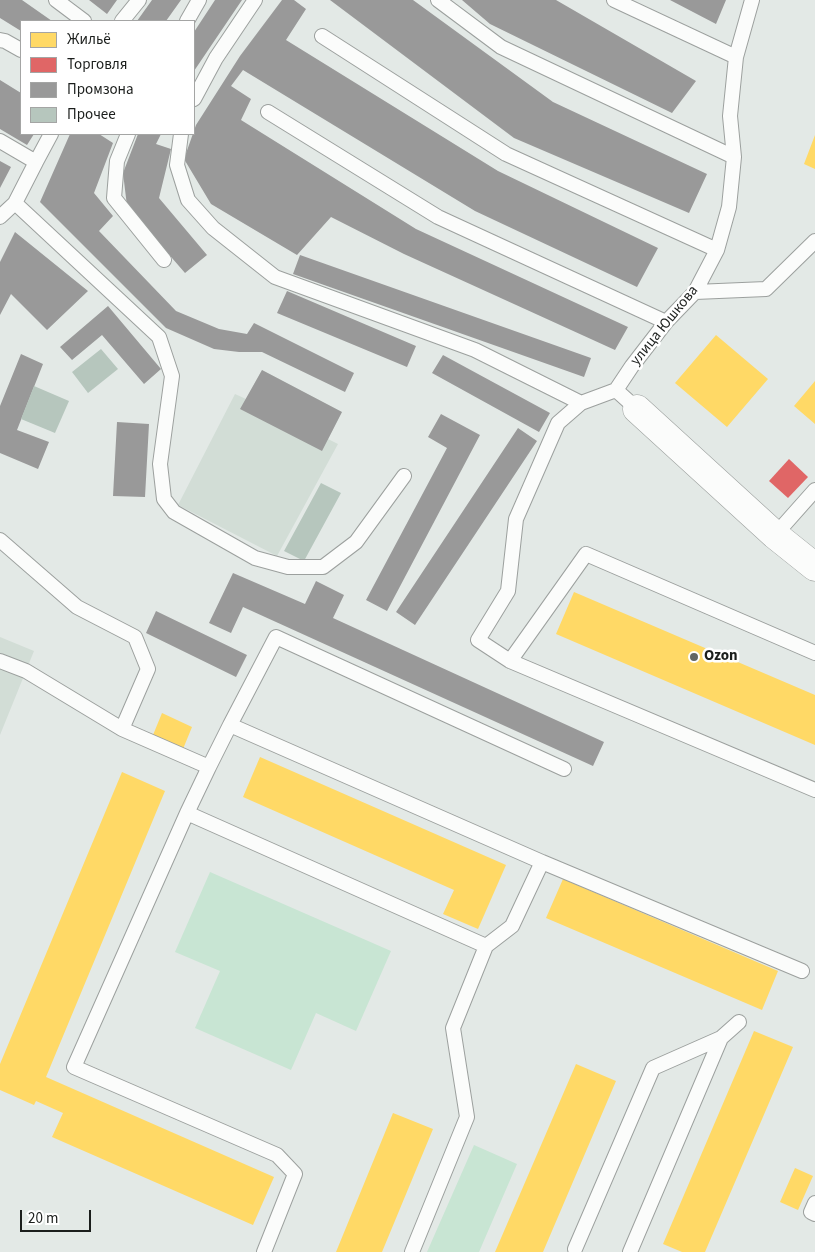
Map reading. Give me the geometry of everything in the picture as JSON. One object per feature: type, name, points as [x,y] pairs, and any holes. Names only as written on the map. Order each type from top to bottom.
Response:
[{"type":"street","points":[[637,409],[775,535],[815,567]]},
{"type":"lane","points":[[56,0],[83,20]]},
{"type":"lane","points":[[123,20],[139,0]]},
{"type":"lane","points":[[188,20],[199,0]]},
{"type":"lane","points":[[195,97],[216,58],[255,0]]},
{"type":"lane","points":[[438,0],[501,47],[734,157]]},
{"type":"lane","points":[[614,0],[736,57]]},
{"type":"lane","name":"улица Юшкова","points":[[616,390],[666,322],[695,292],[718,250],[729,207],[734,157],[730,116],[736,57],[752,0]]},
{"type":"lane","points":[[322,36],[506,154],[718,250]]},
{"type":"lane","points":[[0,40],[20,49]]},
{"type":"lane","points":[[268,112],[438,217],[666,322]]},
{"type":"lane","points":[[0,217],[15,203],[50,135]]},
{"type":"lane","points":[[128,135],[118,161],[114,198],[164,260]]},
{"type":"lane","points":[[181,135],[177,165],[188,200],[213,228],[276,277],[475,350],[581,403]]},
{"type":"lane","points":[[0,142],[36,162]]},
{"type":"lane","points":[[15,203],[159,337],[172,376],[160,464],[164,499],[174,512],[255,558],[288,567],[323,567],[356,542],[404,476]]},
{"type":"lane","points":[[695,292],[766,289],[815,241]]},
{"type":"lane","points":[[637,409],[616,390],[581,403],[558,423],[516,519],[508,591],[478,640],[510,661],[815,790]]},
{"type":"lane","points":[[775,535],[815,490]]},
{"type":"lane","points":[[0,540],[77,607],[135,637],[148,669],[122,729]]},
{"type":"lane","points":[[510,661],[586,554],[815,653]]},
{"type":"lane","points":[[264,1252],[295,1174],[277,1155],[74,1067],[187,812],[276,637],[564,769]]},
{"type":"lane","points":[[0,661],[26,672],[122,729],[209,767]]},
{"type":"lane","points":[[230,725],[542,862],[802,971]]},
{"type":"lane","points":[[187,812],[486,946]]},
{"type":"lane","points":[[412,1252],[467,1117],[453,1028],[486,946],[512,926],[542,862]]},
{"type":"lane","points":[[577,1251],[653,1068],[720,1038],[739,1022]]},
{"type":"lane","points":[[630,1252],[720,1038]]},
{"type":"lane","points":[[815,1203],[811,1212],[815,1214]]},
{"type":"shaded area","points":[[262,370],[342,412],[328,439],[338,444],[277,556],[178,505],[235,394],[246,399]]},
{"type":"shaded area","points":[[0,637],[34,651],[0,735]]},
{"type":"green space","points":[[210,872],[391,951],[356,1031],[316,1013],[291,1070],[195,1028],[220,971],[175,952]]},
{"type":"green space","points":[[474,1145],[517,1164],[479,1252],[427,1252]]},
{"type":"building: Жильё","points":[[815,135],[815,169],[804,164]]},
{"type":"building: Жильё","points":[[716,335],[768,379],[727,427],[675,383]]},
{"type":"building: Жильё","points":[[815,381],[815,424],[794,406]]},
{"type":"building: Жильё","points":[[574,592],[815,695],[815,745],[556,634]]},
{"type":"building: Жильё","points":[[162,713],[192,727],[183,749],[153,735]]},
{"type":"building: Жильё","points":[[260,757],[506,865],[478,929],[443,914],[454,890],[243,797]]},
{"type":"building: Жильё","points":[[122,772],[165,791],[46,1077],[274,1177],[253,1225],[52,1137],[63,1113],[36,1101],[34,1105],[0,1090],[0,1064]]},
{"type":"building: Жильё","points":[[563,879],[778,971],[762,1010],[546,918]]},
{"type":"building: Жильё","points":[[754,1031],[793,1047],[705,1252],[682,1252],[663,1244]]},
{"type":"building: Жильё","points":[[576,1064],[616,1081],[543,1252],[495,1252]]},
{"type":"building: Жильё","points":[[393,1113],[433,1129],[382,1252],[336,1252]]},
{"type":"building: Жильё","points":[[795,1168],[813,1176],[798,1210],[780,1202]]},
{"type":"building: Торговля","points":[[789,459],[808,477],[788,498],[769,481]]},
{"type":"building: Промзона","points":[[0,0],[22,0],[51,20],[20,20],[20,30],[0,18]]},
{"type":"building: Промзона","points":[[89,0],[117,0],[107,14]]},
{"type":"building: Промзона","points":[[152,0],[181,0],[167,20],[138,20]]},
{"type":"building: Промзона","points":[[215,0],[242,0],[195,70],[195,30]]},
{"type":"building: Промзона","points":[[282,0],[294,0],[306,9],[286,40],[498,171],[658,248],[637,287],[475,211],[243,70],[231,86],[251,99],[241,120],[416,229],[628,327],[615,350],[404,254],[331,217],[297,255],[211,204],[184,159],[192,135],[195,135],[196,125],[240,56]]},
{"type":"building: Промзона","points":[[330,0],[413,0],[553,102],[707,174],[689,213],[514,138]]},
{"type":"building: Промзона","points":[[462,0],[556,0],[696,81],[672,113],[490,24]]},
{"type":"building: Промзона","points":[[670,0],[726,0],[716,24]]},
{"type":"building: Промзона","points":[[0,80],[20,92],[20,135],[33,135],[27,145],[0,129]]},
{"type":"building: Промзона","points":[[70,135],[101,135],[113,143],[94,193],[113,216],[99,231],[176,311],[219,329],[247,334],[254,323],[354,373],[345,392],[262,352],[214,349],[166,328],[40,202]]},
{"type":"building: Промзона","points":[[138,135],[160,135],[156,144],[171,149],[159,198],[207,255],[185,273],[127,206],[123,173]]},
{"type":"building: Промзона","points":[[0,161],[11,167],[0,188]]},
{"type":"building: Промзона","points":[[15,232],[88,291],[47,330],[11,294],[0,315],[0,262]]},
{"type":"building: Промзона","points":[[300,255],[591,358],[584,377],[293,274]]},
{"type":"building: Промзона","points":[[287,291],[416,346],[407,367],[277,313]]},
{"type":"building: Промзона","points":[[108,306],[161,369],[144,384],[102,335],[72,360],[60,347]]},
{"type":"building: Промзона","points":[[21,354],[43,364],[17,430],[49,442],[38,469],[0,453],[0,406]]},
{"type":"building: Промзона","points":[[443,355],[550,413],[539,432],[432,373]]},
{"type":"building: Промзона","points":[[262,370],[342,412],[322,451],[240,409]]},
{"type":"building: Промзона","points":[[441,414],[480,435],[387,611],[366,600],[447,448],[428,437]]},
{"type":"building: Промзона","points":[[117,422],[149,424],[145,497],[113,496]]},
{"type":"building: Промзона","points":[[518,428],[537,441],[415,625],[396,612]]},
{"type":"building: Промзона","points":[[233,573],[305,604],[316,581],[344,595],[333,618],[604,742],[593,766],[243,607],[231,633],[209,623]]},
{"type":"building: Промзона","points":[[156,611],[247,655],[236,677],[146,633]]},
{"type":"building: Прочее","points":[[101,349],[118,369],[88,393],[72,372]]},
{"type":"building: Прочее","points":[[34,386],[69,401],[55,433],[21,419]]},
{"type":"building: Прочее","points":[[321,483],[341,493],[304,561],[284,551]]},
{"type":"place","name":"Ozon","points":[[694,657]]}]
